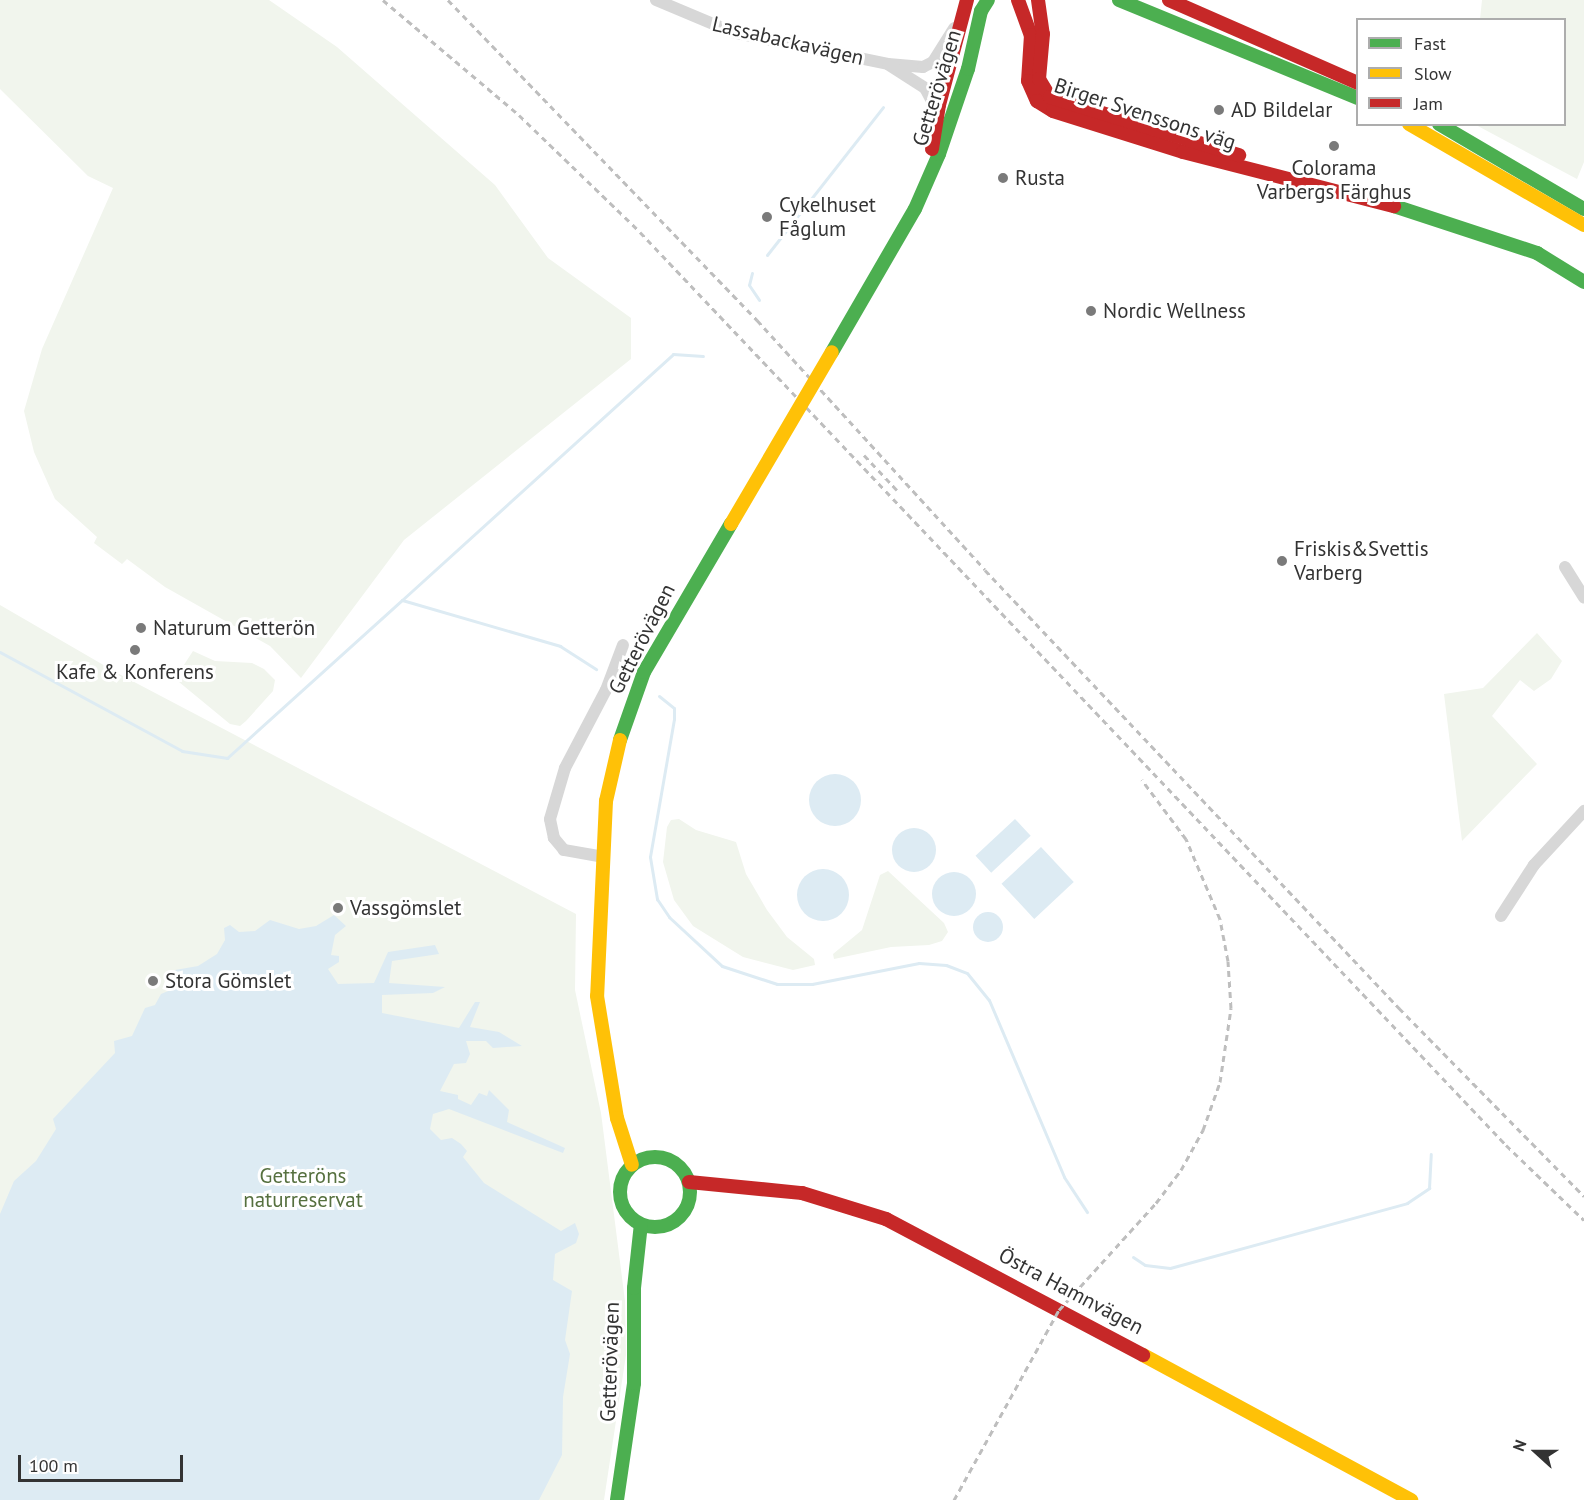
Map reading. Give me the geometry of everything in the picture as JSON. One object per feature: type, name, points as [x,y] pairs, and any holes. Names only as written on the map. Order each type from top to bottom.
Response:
[{"type":"street","name":"Lassabackavägen","points":[[656,0],[732,32],[888,64]]},
{"type":"street","points":[[923,67],[939,57],[966,0]]},
{"type":"street","name":"Getterövägen","points":[[924,188],[938,116],[955,82],[966,0]]},
{"type":"street","name":"Getterövägen","points":[[632,1165],[618,1118],[597,996],[610,778],[633,698],[659,644],[903,232],[924,188],[955,82],[988,0]]},
{"type":"street","name":"Birger Svenssons väg","points":[[1018,0],[1031,35],[1028,81],[1037,101],[1044,106],[1183,152],[1345,191]]},
{"type":"street","name":"Birger Svenssons väg","points":[[1038,0],[1043,34],[1039,79],[1050,97],[1498,238],[1537,253],[1584,282]]},
{"type":"street","points":[[1119,0],[1356,97]]},
{"type":"street","points":[[1169,0],[1356,82]]},
{"type":"street","points":[[888,64],[923,67],[955,82]]},
{"type":"street","points":[[888,64],[919,82],[933,99],[938,116]]},
{"type":"street","points":[[919,82],[955,82]]},
{"type":"street","points":[[1412,126],[1584,225]]},
{"type":"street","points":[[1441,126],[1584,208]]},
{"type":"street","points":[[1564,567],[1584,598]]},
{"type":"street","points":[[604,858],[583,856],[558,844],[551,829],[553,805],[565,768],[606,690],[623,645]]},
{"type":"street","points":[[1501,916],[1534,866],[1584,811]]},
{"type":"street","points":[[661,1157],[681,1168],[689,1182],[687,1206],[678,1218],[664,1226],[641,1224],[628,1215],[621,1201],[622,1178],[632,1165],[645,1158],[661,1157]]},
{"type":"street","name":"Östra Hamnvägen","points":[[689,1182],[802,1193],[896,1224],[1411,1500]]},
{"type":"street","name":"Getterövägen","points":[[617,1500],[634,1383],[634,1288],[641,1224]]},
{"type":"green space","points":[[0,0],[269,0],[337,47],[495,185],[548,258],[631,318],[631,359],[404,540],[301,678],[270,646],[165,587],[127,559],[122,564],[94,543],[97,537],[55,499],[34,452],[24,411],[42,349],[113,188],[88,176],[0,89]]},
{"type":"green space","points":[[1482,0],[1584,0],[1584,162],[1577,179],[1478,126],[1566,126],[1566,18],[1480,18]]},
{"type":"green space","name":"Getteröns naturreservat","points":[[0,605],[119,674],[576,914],[575,990],[601,1113],[625,1301],[626,1355],[604,1500],[0,1500]]},
{"type":"green space","points":[[1537,633],[1562,661],[1551,679],[1534,691],[1520,680],[1492,716],[1537,764],[1462,841],[1444,694],[1483,688]]},
{"type":"green space","points":[[193,651],[215,661],[252,663],[264,669],[275,680],[273,691],[240,726],[230,724],[179,682],[178,674]]},
{"type":"green space","points":[[679,819],[696,830],[736,842],[746,874],[767,910],[787,937],[814,959],[815,965],[793,970],[743,957],[693,926],[674,900],[663,862],[667,827],[671,820]]},
{"type":"green space","points":[[888,871],[944,923],[948,932],[942,941],[929,945],[891,947],[834,959],[833,954],[862,930],[880,875]]},
{"type":"shaded area","points":[[835,774],[845,776],[853,782],[859,790],[861,800],[859,810],[853,818],[845,824],[835,826],[825,824],[817,818],[811,810],[809,800],[811,790],[817,782],[825,776]]},
{"type":"shaded area","points":[[1015,819],[1031,836],[991,873],[976,856]]},
{"type":"shaded area","points":[[914,828],[929,835],[936,850],[929,865],[914,872],[899,865],[892,850],[899,835]]},
{"type":"shaded area","points":[[1041,847],[1074,882],[1034,919],[1002,884]]},
{"type":"shaded area","points":[[823,869],[833,871],[841,877],[847,885],[849,895],[847,905],[841,913],[833,919],[823,921],[813,919],[805,913],[799,905],[797,895],[799,885],[805,877],[813,871]]},
{"type":"shaded area","points":[[954,872],[969,879],[976,894],[969,909],[954,916],[939,909],[932,894],[939,879]]},
{"type":"shaded area","points":[[988,912],[999,916],[1003,927],[999,938],[988,942],[977,938],[973,927],[977,916]]},
{"type":"shaded area","points":[[334,915],[346,926],[335,935],[331,955],[339,956],[339,962],[328,969],[338,984],[374,983],[388,952],[435,945],[439,954],[392,961],[389,983],[445,987],[433,993],[382,995],[382,1013],[459,1028],[475,1002],[480,1002],[470,1027],[499,1032],[522,1046],[493,1048],[486,1041],[466,1041],[470,1054],[466,1063],[454,1064],[440,1091],[458,1095],[458,1099],[471,1105],[479,1093],[487,1096],[489,1090],[509,1110],[507,1122],[565,1148],[563,1153],[449,1109],[433,1114],[430,1129],[441,1140],[452,1138],[461,1144],[467,1151],[463,1157],[484,1183],[561,1231],[575,1223],[579,1234],[576,1243],[555,1254],[553,1280],[572,1291],[565,1340],[570,1354],[563,1397],[562,1455],[539,1500],[0,1500],[0,1214],[14,1181],[36,1161],[56,1129],[53,1119],[115,1053],[114,1041],[132,1036],[145,1008],[155,1005],[161,994],[173,989],[178,981],[175,970],[198,966],[217,954],[225,940],[224,928],[230,925],[239,932],[255,931],[270,920],[299,929],[316,926]]},
{"type":"waterway","points":[[767,255],[883,107]]},
{"type":"waterway","points":[[752,273],[749,285],[759,300]]},
{"type":"waterway","points":[[402,600],[673,354],[703,356]]},
{"type":"waterway","points":[[0,652],[182,751],[227,758],[402,600],[560,646],[596,669]]},
{"type":"waterway","points":[[659,696],[674,708],[674,719],[650,857],[657,899],[669,917],[722,966],[777,984],[812,984],[919,963],[946,965],[967,973],[989,1000],[1064,1177],[1087,1212]]},
{"type":"waterway","points":[[1133,1257],[1145,1265],[1170,1268],[1407,1203],[1429,1188],[1431,1154]]},
{"type":"railway","points":[[383,0],[519,115],[640,232],[1506,1145],[1584,1220]]},
{"type":"railway","points":[[448,0],[757,320],[985,570],[1399,1008],[1584,1196]]},
{"type":"railway","points":[[864,455],[897,490]]},
{"type":"railway","points":[[954,1500],[1059,1310],[1156,1203],[1181,1170],[1203,1130],[1220,1082],[1231,1008],[1228,961],[1220,919],[1186,839],[1142,780]]},
{"type":"traffic: fast","points":[[832,352],[915,209],[939,154],[968,69],[981,11],[988,0]]},
{"type":"traffic: fast","points":[[1119,0],[1356,97]]},
{"type":"traffic: fast","points":[[1442,126],[1584,209]]},
{"type":"traffic: fast","points":[[1394,206],[1537,253],[1584,282]]},
{"type":"traffic: fast","points":[[620,740],[644,672],[731,524]]},
{"type":"traffic: fast","points":[[648,1157],[662,1157],[675,1163],[684,1172],[690,1185],[690,1192],[688,1205],[680,1217],[662,1227],[648,1227],[635,1221],[626,1212],[620,1199],[620,1185],[626,1172],[635,1163],[648,1157]]},
{"type":"traffic: fast","points":[[617,1500],[634,1383],[634,1288],[641,1224]]},
{"type":"traffic: slow","points":[[1412,126],[1584,225]]},
{"type":"traffic: slow","points":[[731,524],[832,352]]},
{"type":"traffic: slow","points":[[620,740],[606,801],[597,996],[617,1118],[632,1165]]},
{"type":"traffic: slow","points":[[1143,1355],[1411,1500]]},
{"type":"traffic: jam","points":[[932,149],[939,105],[967,0]]},
{"type":"traffic: jam","points":[[1018,0],[1031,35],[1028,81],[1037,101],[1053,111],[1183,152],[1394,206]]},
{"type":"traffic: jam","points":[[1038,0],[1043,34],[1039,79],[1050,97],[1239,155]]},
{"type":"traffic: jam","points":[[1169,0],[1356,82]]},
{"type":"traffic: jam","points":[[689,1182],[802,1193],[886,1219],[1143,1355]]},
{"type":"place","name":"AD Bildelar","points":[[1219,110]]},
{"type":"place","name":"Colorama Varbergs Färghus","points":[[1334,146]]},
{"type":"place","name":"Rusta","points":[[1003,178]]},
{"type":"place","name":"Cykelhuset Fåglum","points":[[767,217]]},
{"type":"place","name":"Nordic Wellness","points":[[1091,311]]},
{"type":"place","name":"Friskis&Svettis Varberg","points":[[1282,561]]},
{"type":"place","name":"Naturum Getterön","points":[[141,628]]},
{"type":"place","name":"Kafe & Konferens","points":[[135,650]]},
{"type":"place","name":"Vassgömslet","points":[[338,908]]},
{"type":"place","name":"Stora Gömslet","points":[[153,981]]}]
